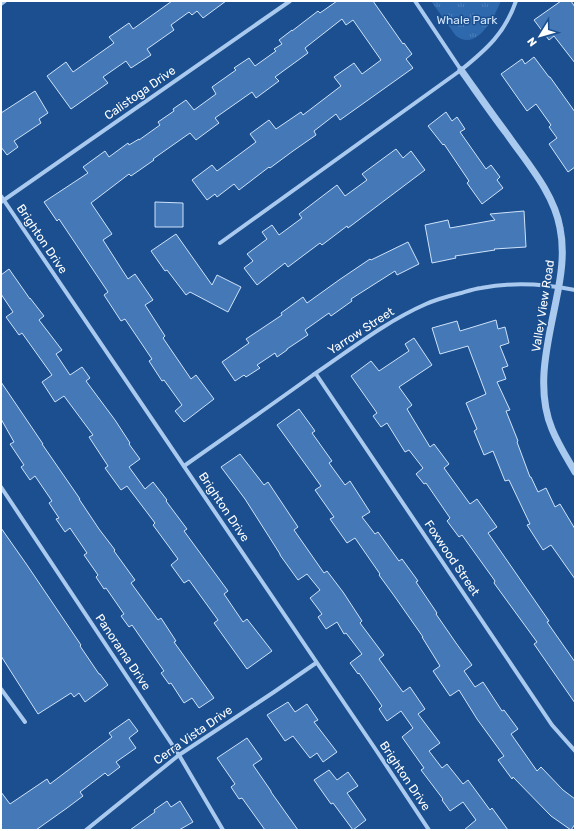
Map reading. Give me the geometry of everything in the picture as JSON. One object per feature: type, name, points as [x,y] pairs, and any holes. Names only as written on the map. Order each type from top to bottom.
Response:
[{"type":"street","points":[[1,4],[5,1]]},
{"type":"street","name":"Calistoga Drive","points":[[2,199],[290,1]]},
{"type":"street","points":[[415,1],[461,70]]},
{"type":"street","points":[[220,243],[461,70],[484,51],[497,37],[516,1]]},
{"type":"street","name":"Valley View Road","points":[[461,70],[540,180],[554,208],[560,228],[562,262],[559,287],[545,360],[544,387],[546,407],[551,428],[575,472]]},
{"type":"street","name":"Brighton Drive","points":[[2,199],[429,830]]},
{"type":"street","name":"Yarrow Street","points":[[184,466],[316,374],[359,342],[398,318],[427,303],[451,295],[482,288],[520,285],[559,287],[575,290]]},
{"type":"street","name":"Foxwood Street","points":[[316,374],[552,724],[575,751]]},
{"type":"street","name":"Panorama Drive","points":[[1,487],[179,755],[223,830]]},
{"type":"street","name":"Cerra Vista Drive","points":[[86,830],[179,755],[316,663]]},
{"type":"street","points":[[1,689],[25,722]]},
{"type":"green space","name":"Whale Park","points":[[431,1],[501,1],[484,30],[471,40],[464,40],[456,36]]},
{"type":"building","points":[[172,1],[226,1],[203,18],[197,11],[192,15],[189,12],[171,25],[174,30],[147,49],[151,55],[131,68],[126,61],[103,77],[108,83],[71,109],[47,76],[66,62],[73,72],[114,43],[109,37],[129,23],[133,29]]},
{"type":"building","points":[[337,1],[373,1],[403,44],[404,43],[412,54],[406,59],[413,68],[340,120],[336,114],[314,131],[316,135],[270,168],[269,167],[239,190],[234,184],[217,197],[215,194],[207,200],[192,180],[212,165],[217,171],[256,142],[250,134],[269,120],[276,129],[301,112],[303,115],[341,86],[334,77],[354,63],[362,74],[381,60],[353,20],[346,25],[342,19],[305,48],[308,53],[275,77],[279,81],[256,98],[252,92],[215,118],[219,123],[196,140],[190,133],[131,176],[129,174],[91,203],[112,234],[103,240],[128,279],[135,274],[153,300],[145,305],[165,336],[163,338],[191,379],[196,375],[214,399],[184,422],[175,411],[182,405],[164,380],[162,381],[149,361],[152,359],[125,319],[121,321],[104,295],[108,292],[59,219],[57,221],[44,202],[88,173],[83,167],[105,151],[109,157],[128,143],[129,145],[139,140],[160,125],[158,122],[174,111],[173,109],[186,100],[194,110],[216,94],[212,87],[236,70],[234,68],[249,58],[255,66],[276,51],[274,49],[282,44],[279,40],[318,11],[320,13]]},
{"type":"building","points":[[561,1],[571,1],[575,7],[575,63],[554,36],[549,40],[534,20]]},
{"type":"building","points":[[534,57],[575,112],[575,167],[568,172],[549,144],[557,138],[549,127],[551,125],[536,104],[527,111],[501,74],[522,59],[525,64]]},
{"type":"building","points":[[35,91],[48,113],[39,119],[41,123],[14,141],[18,147],[7,155],[1,147],[1,113]]},
{"type":"building","points":[[446,112],[452,121],[457,117],[465,129],[460,132],[486,169],[491,165],[500,177],[497,180],[503,188],[482,204],[467,183],[469,181],[444,144],[443,145],[428,126]]},
{"type":"building","points":[[396,149],[403,158],[411,151],[425,170],[348,228],[347,226],[322,245],[320,243],[288,267],[285,263],[257,285],[244,268],[253,261],[247,254],[267,239],[262,232],[272,225],[279,235],[302,218],[299,214],[337,185],[345,196],[367,180],[362,174]]},
{"type":"building","points":[[155,202],[183,203],[183,227],[155,227]]},
{"type":"building","points":[[524,211],[526,247],[494,249],[495,250],[455,256],[456,258],[432,263],[425,225],[448,220],[450,228],[495,220],[490,214]]},
{"type":"building","points":[[176,234],[212,285],[217,275],[241,287],[228,312],[190,292],[186,295],[167,270],[165,271],[151,251]]},
{"type":"building","points":[[408,242],[419,264],[397,275],[395,271],[351,299],[352,301],[331,316],[329,313],[305,330],[308,335],[277,357],[275,353],[257,365],[260,368],[246,377],[244,375],[235,381],[222,362],[249,343],[246,339],[282,315],[281,313],[303,297],[307,303],[370,259],[371,260]]},
{"type":"building","points":[[9,269],[44,316],[39,320],[62,350],[56,354],[70,375],[82,367],[90,378],[86,381],[115,420],[140,459],[129,467],[145,489],[153,482],[167,500],[166,501],[187,529],[184,531],[228,591],[224,594],[243,622],[247,619],[272,651],[247,669],[214,623],[218,620],[189,580],[184,583],[171,565],[178,559],[153,525],[155,523],[127,486],[121,490],[105,468],[108,466],[89,437],[93,435],[64,396],[55,402],[42,382],[52,375],[22,333],[19,335],[6,317],[13,312],[1,294],[1,275]]},
{"type":"building","points":[[496,320],[498,329],[505,327],[509,343],[500,346],[508,366],[502,368],[506,379],[497,382],[510,410],[506,411],[530,477],[538,492],[546,488],[555,507],[560,504],[575,529],[575,579],[551,545],[543,550],[527,525],[530,524],[509,480],[505,481],[493,451],[484,455],[474,431],[477,429],[466,403],[486,394],[468,346],[440,354],[432,328],[457,321],[460,331]]},
{"type":"building","points":[[414,338],[432,365],[399,387],[412,405],[407,409],[430,447],[434,444],[449,464],[444,468],[470,504],[477,499],[497,527],[488,533],[549,621],[547,622],[575,662],[575,703],[534,644],[537,642],[494,583],[495,581],[462,535],[459,537],[447,521],[450,518],[426,483],[424,484],[416,474],[423,468],[409,450],[405,452],[387,423],[381,427],[373,416],[377,413],[351,376],[371,361],[379,371],[409,351],[405,344]]},
{"type":"building","points":[[1,382],[99,529],[135,580],[131,583],[158,620],[161,618],[176,641],[174,642],[214,698],[199,708],[192,698],[184,703],[171,683],[169,684],[161,673],[164,671],[132,625],[129,627],[121,616],[124,614],[106,588],[104,589],[96,577],[98,575],[84,555],[87,553],[70,528],[65,532],[56,519],[59,518],[49,503],[52,501],[35,476],[30,480],[21,467],[24,465],[10,444],[14,442],[1,419]]},
{"type":"building","points":[[299,409],[315,431],[312,433],[332,461],[329,463],[345,485],[350,481],[370,512],[362,517],[375,534],[378,532],[399,561],[402,559],[418,581],[416,582],[437,613],[436,614],[472,665],[464,671],[475,687],[483,682],[502,711],[504,710],[518,729],[511,734],[537,771],[541,767],[563,790],[575,799],[575,824],[571,830],[551,816],[513,777],[512,779],[498,760],[504,756],[477,719],[459,690],[450,696],[433,671],[440,666],[423,637],[355,538],[347,543],[330,519],[334,517],[315,490],[321,486],[277,425]]},
{"type":"building","points":[[240,454],[264,485],[268,482],[298,527],[294,530],[324,573],[327,571],[343,592],[362,621],[360,623],[384,655],[379,659],[403,692],[410,687],[425,709],[418,714],[440,743],[429,751],[442,768],[447,764],[463,784],[468,780],[490,810],[492,808],[508,830],[464,830],[476,820],[463,802],[450,811],[442,800],[443,799],[421,770],[424,768],[402,737],[413,728],[401,711],[387,721],[379,709],[382,706],[359,673],[358,674],[350,663],[362,654],[346,633],[344,634],[337,622],[326,629],[318,617],[322,614],[310,598],[320,590],[307,574],[298,580],[280,555],[245,499],[221,467]]},
{"type":"building","points":[[1,528],[81,645],[80,646],[99,674],[108,685],[85,702],[79,693],[74,697],[71,693],[38,714],[1,656]]},
{"type":"building","points":[[288,702],[295,712],[307,704],[318,720],[314,722],[337,752],[323,762],[317,753],[310,758],[293,736],[285,741],[267,715]]},
{"type":"building","points":[[129,719],[138,731],[129,738],[136,748],[116,762],[120,767],[108,776],[105,773],[80,792],[83,796],[36,830],[1,830],[1,792],[10,804],[47,779],[50,784],[112,737],[109,733]]},
{"type":"building","points":[[247,738],[262,759],[253,765],[298,830],[265,830],[242,798],[239,799],[231,787],[235,784],[217,758]]},
{"type":"building","points":[[329,770],[337,780],[348,772],[358,786],[347,793],[366,820],[353,830],[333,803],[331,804],[314,780]]},
{"type":"building","points":[[167,801],[171,807],[180,801],[193,822],[179,830],[130,830],[155,812],[154,810]]}]
